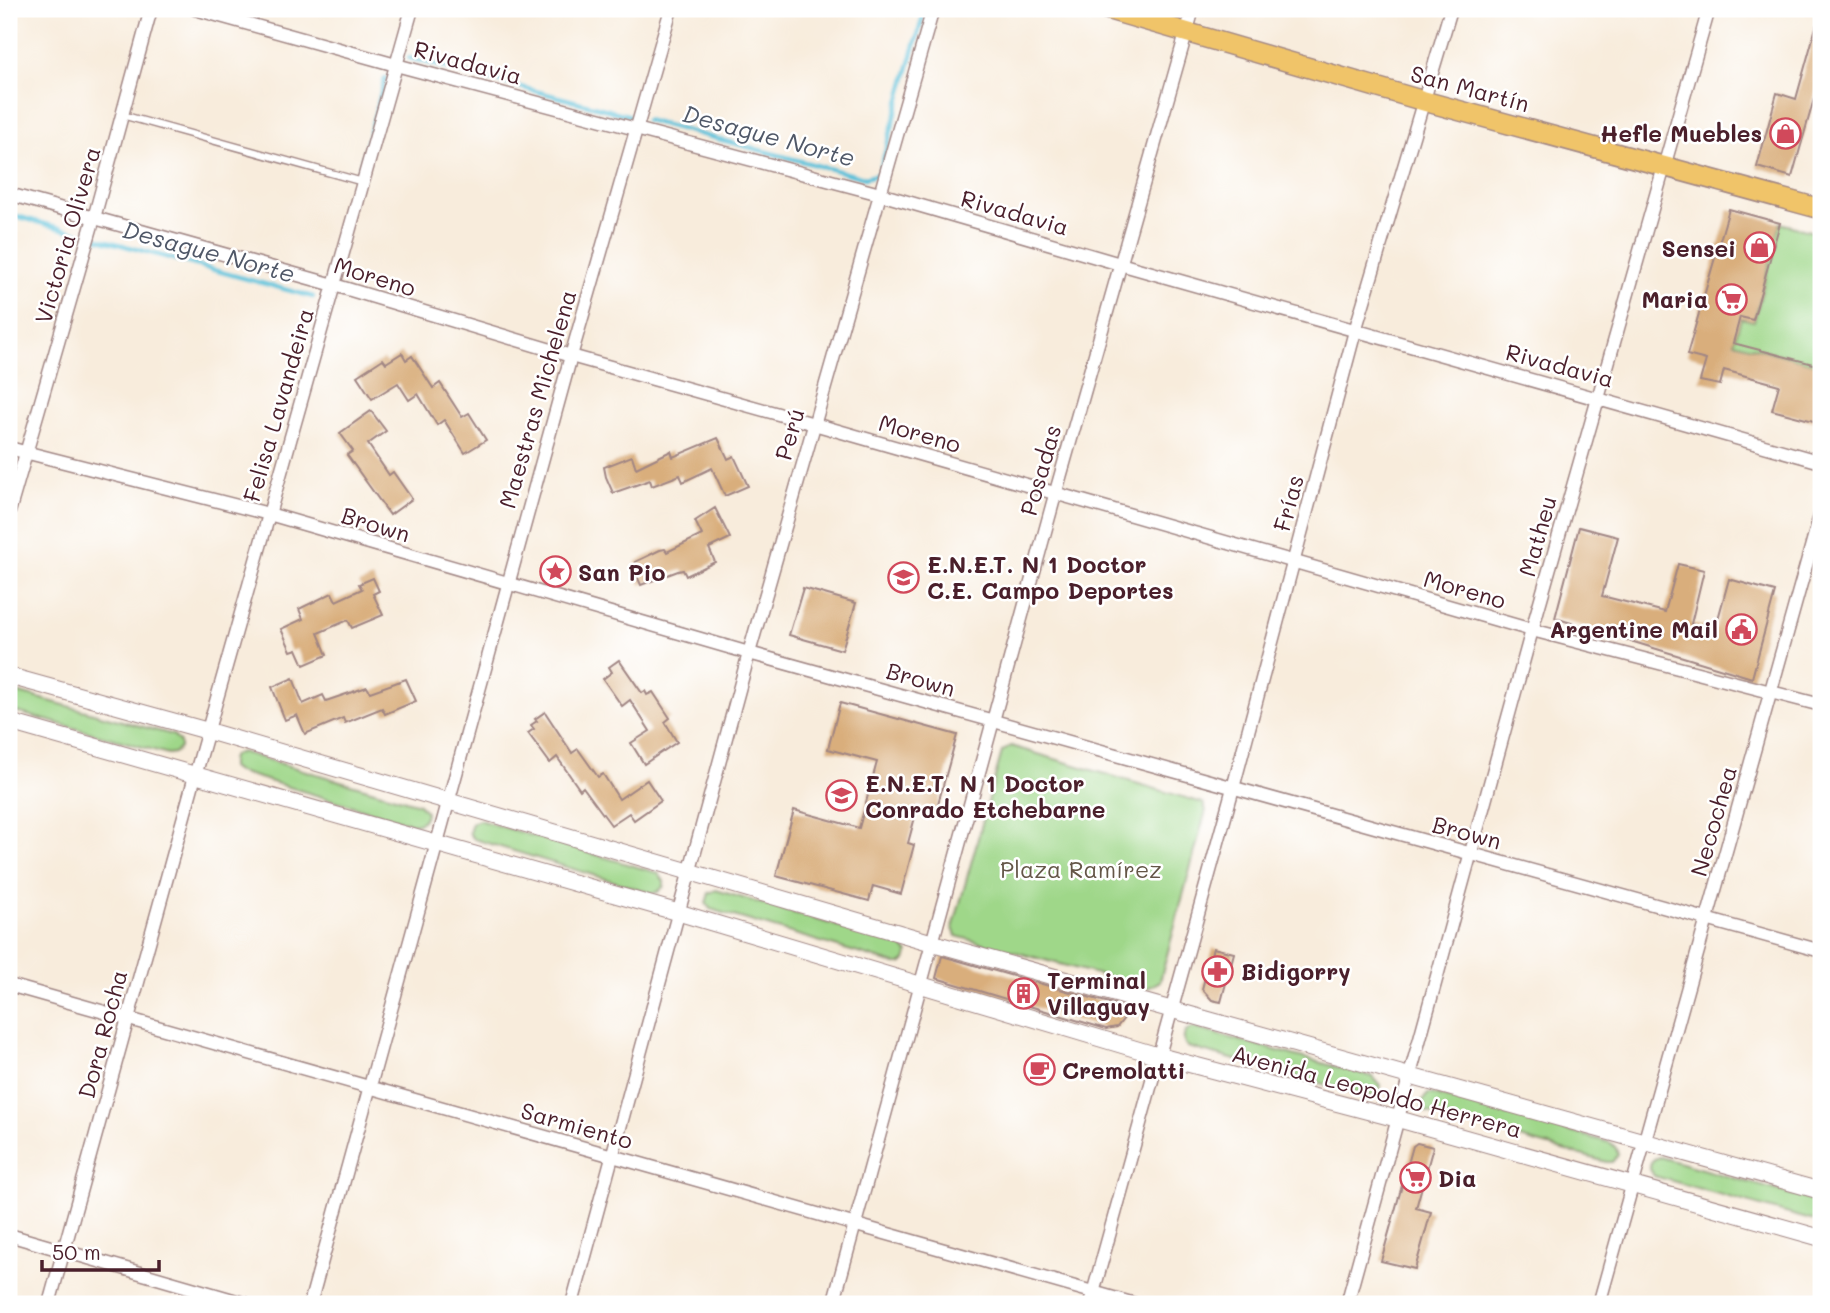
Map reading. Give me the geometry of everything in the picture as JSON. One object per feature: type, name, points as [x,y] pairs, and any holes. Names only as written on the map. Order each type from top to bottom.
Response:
[{"type":"main road","name":"San Martín","points":[[1106,9],[1424,101],[1821,209]]},
{"type":"street","name":"Victoria Olivera","points":[[9,512],[151,9]]},
{"type":"street","name":"Rivadavia","points":[[195,9],[880,194],[1821,462]]},
{"type":"street","name":"Felisa Lavandeira","points":[[208,732],[412,9]]},
{"type":"street","name":"Maestras Michelena","points":[[449,802],[570,356],[671,9]]},
{"type":"street","name":"Perú","points":[[690,871],[749,653],[933,9]]},
{"type":"street","name":"Posadas","points":[[933,943],[1055,495],[1193,9]]},
{"type":"street","name":"Frías","points":[[1092,1298],[1295,561],[1355,331],[1451,9]]},
{"type":"street","name":"Matheu","points":[[1347,1304],[1532,630],[1709,9]]},
{"type":"street","name":"Moreno","points":[[9,194],[1532,630],[1821,705]]},
{"type":"street","name":"Brown","points":[[9,448],[269,514],[749,653],[1821,951]]},
{"type":"street","name":"Necochea","points":[[1599,1304],[1821,512]]},
{"type":"street","name":"Avenida Leopoldo Herrera","points":[[9,677],[208,732],[933,943],[1821,1191]]},
{"type":"street","name":"Avenida Leopoldo Herrera","points":[[9,722],[680,914],[1159,1056],[1398,1119],[1821,1238]]},
{"type":"street","points":[[195,776],[208,732]]},
{"type":"street","name":"Dora Rocha","points":[[49,1304],[195,776]]},
{"type":"street","points":[[310,1304],[449,802]]},
{"type":"street","points":[[572,1304],[690,871]]},
{"type":"street","points":[[833,1304],[933,943]]},
{"type":"street","name":"Sarmiento","points":[[9,985],[855,1226],[1092,1298],[1135,1304]]},
{"type":"street","points":[[9,1235],[247,1304]]},
{"type":"lane","points":[[122,115],[363,183]]},
{"type":"green space","points":[[1780,223],[1821,234],[1821,366],[1734,342],[1741,318],[1754,321]]},
{"type":"green space","points":[[9,690],[173,735],[180,743],[180,748],[168,754],[9,710]]},
{"type":"green space","name":"Plaza Ramírez","points":[[1011,746],[1203,803],[1206,810],[1160,981],[1148,988],[956,936],[953,928],[1002,752]]},
{"type":"green space","points":[[241,752],[419,804],[426,812],[425,817],[413,824],[235,771],[231,768],[231,760],[233,755]]},
{"type":"green space","points":[[479,820],[658,873],[664,886],[658,892],[652,893],[474,839],[469,833],[472,823]]},
{"type":"green space","points":[[716,890],[901,945],[908,953],[906,960],[895,964],[710,909],[706,903],[709,893]]},
{"type":"green space","points":[[1194,1028],[1373,1077],[1380,1089],[1374,1095],[1367,1096],[1188,1047],[1184,1036],[1186,1031]]},
{"type":"green space","points":[[1428,1094],[1611,1143],[1618,1155],[1612,1162],[1606,1162],[1426,1112],[1423,1110],[1422,1101]]},
{"type":"green space","points":[[1660,1157],[1821,1203],[1821,1223],[1654,1176],[1650,1169],[1651,1164],[1654,1159]]},
{"type":"building","name":"Hefle Muebles","points":[[1818,20],[1821,21],[1821,74],[1792,177],[1757,167],[1777,93],[1796,99]]},
{"type":"building","name":"Maria","points":[[1729,209],[1780,223],[1753,320],[1740,317],[1733,343],[1821,366],[1821,423],[1772,410],[1779,385],[1724,370],[1720,385],[1700,381],[1706,360],[1687,355]]},
{"type":"building","points":[[402,353],[406,360],[412,356],[433,388],[440,383],[462,417],[469,413],[486,440],[465,453],[444,420],[437,425],[418,394],[409,400],[398,383],[372,399],[357,376],[383,359],[386,363]]},
{"type":"building","points":[[371,411],[386,431],[368,444],[389,475],[393,472],[412,499],[390,515],[347,455],[353,451],[340,433]]},
{"type":"building","points":[[718,438],[728,459],[734,456],[748,486],[725,496],[712,468],[683,482],[680,475],[652,486],[650,480],[613,493],[606,477],[604,467],[632,456],[636,468],[671,451],[673,457]]},
{"type":"building","points":[[715,508],[730,538],[709,548],[715,562],[686,576],[683,570],[678,571],[641,585],[635,562],[660,550],[665,549],[667,552],[702,535],[695,521]]},
{"type":"building","points":[[1579,527],[1618,537],[1602,596],[1665,612],[1678,564],[1704,570],[1691,624],[1715,630],[1729,579],[1775,592],[1752,678],[1555,618]]},
{"type":"building","points":[[373,578],[379,591],[373,594],[383,615],[352,628],[348,620],[318,633],[327,655],[304,665],[297,649],[291,651],[281,629],[303,619],[299,609],[332,593],[336,601],[362,589],[359,584]]},
{"type":"building","points":[[803,588],[856,603],[842,650],[789,635]]},
{"type":"building","points":[[619,660],[642,693],[645,691],[647,695],[653,692],[670,718],[665,722],[677,742],[644,764],[631,743],[650,731],[630,700],[622,706],[603,679],[612,672],[609,667]]},
{"type":"building","points":[[293,678],[303,704],[323,695],[326,701],[367,687],[370,692],[406,679],[416,701],[385,714],[382,708],[345,723],[343,718],[305,734],[297,715],[285,720],[272,687]]},
{"type":"building","points":[[840,703],[957,735],[936,811],[918,806],[908,843],[914,845],[901,894],[873,886],[869,901],[776,876],[794,810],[859,828],[877,762],[828,749]]},
{"type":"building","points":[[545,712],[572,753],[578,749],[598,777],[603,774],[619,799],[647,780],[661,801],[634,820],[629,813],[611,825],[583,787],[580,790],[557,757],[550,763],[528,733],[534,729],[531,725],[537,721],[535,719]]},
{"type":"building","name":"Bidigorry","points":[[1213,948],[1234,953],[1221,1002],[1212,1000],[1202,989]]},
{"type":"building","name":"Terminal Villaguay","points":[[942,956],[1120,1006],[1125,1011],[1124,1018],[1117,1027],[1106,1029],[936,978]]},
{"type":"building","name":"Dia","points":[[1417,1143],[1433,1147],[1416,1208],[1431,1212],[1415,1269],[1381,1261],[1413,1146]]},
{"type":"waterway","name":"Desague Norte","points":[[646,120],[865,178],[879,174],[925,9]]},
{"type":"waterway","name":"Desague Norte","points":[[409,58],[631,116]]},
{"type":"waterway","name":"Desague Norte","points":[[360,168],[385,78]]},
{"type":"waterway","name":"Desague Norte","points":[[330,276],[353,193]]},
{"type":"waterway","name":"Desague Norte","points":[[9,214],[81,234]]},
{"type":"waterway","name":"Desague Norte","points":[[96,238],[313,297]]},
{"type":"place","name":"Hefle Muebles","points":[[1785,133]]},
{"type":"place","name":"Sensei","points":[[1759,248]]},
{"type":"place","name":"Maria","points":[[1731,299]]},
{"type":"place","name":"San Pio","points":[[555,572]]},
{"type":"place","name":"E.N.E.T. N 1 Doctor C.E. Campo Deportes","points":[[904,577]]},
{"type":"place","name":"Argentine Mail","points":[[1741,629]]},
{"type":"place","name":"E.N.E.T. N 1 Doctor Conrado Etchebarne","points":[[842,796]]},
{"type":"place","name":"Bidigorry","points":[[1218,971]]},
{"type":"place","name":"Terminal Villaguay","points":[[1024,993]]},
{"type":"place","name":"Cremolatti","points":[[1039,1070]]},
{"type":"place","name":"Dia","points":[[1415,1178]]}]
